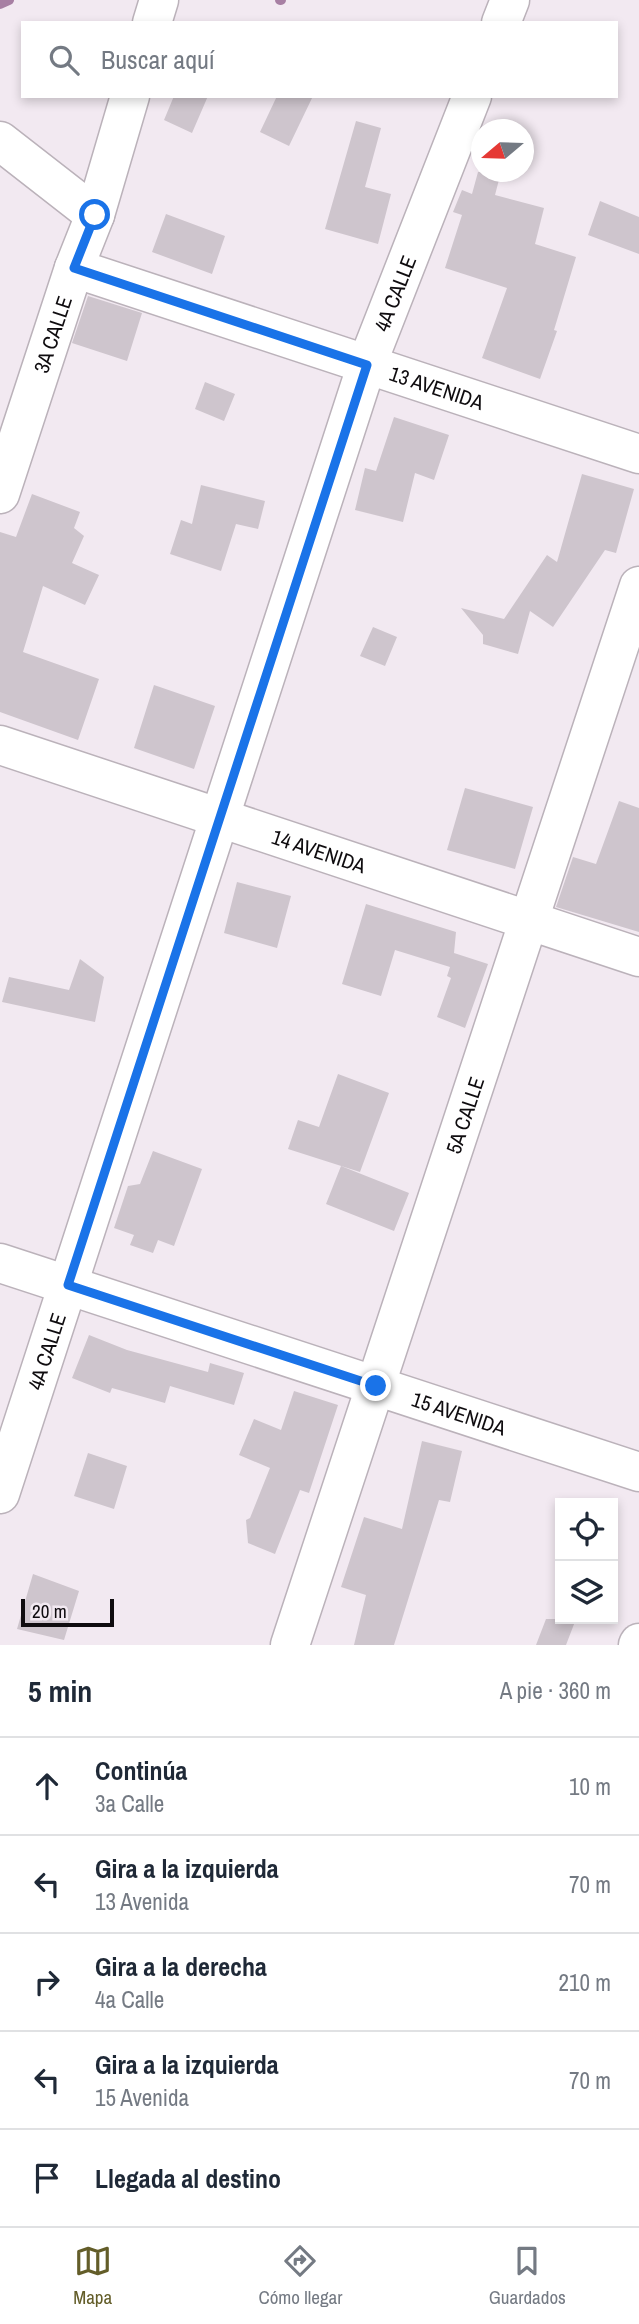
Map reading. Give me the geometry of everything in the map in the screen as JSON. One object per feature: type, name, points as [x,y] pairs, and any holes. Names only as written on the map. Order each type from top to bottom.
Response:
[{"type":"street","points":[[153,21],[159,0]]},
{"type":"street","points":[[502,21],[510,0]]},
{"type":"street","name":"3A CALLE","points":[[0,494],[74,268],[95,215],[129,98]]},
{"type":"street","name":"4A CALLE","points":[[0,1494],[367,365],[471,98]]},
{"type":"street","points":[[0,141],[95,215]]},
{"type":"street","name":"13 AVENIDA","points":[[74,268],[639,454]]},
{"type":"street","name":"5A CALLE","points":[[290,1645],[639,586]]},
{"type":"street","name":"14 AVENIDA","points":[[0,745],[639,957]]},
{"type":"street","name":"15 AVENIDA","points":[[0,1263],[639,1472]]},
{"type":"building","points":[[173,98],[207,98],[192,133],[164,120]]},
{"type":"building","points":[[276,98],[312,98],[289,146],[260,132]]},
{"type":"building","points":[[356,121],[381,128],[365,187],[391,194],[378,244],[325,229]]},
{"type":"building","points":[[475,182],[498,182],[495,195],[544,208],[535,244],[576,257],[554,330],[557,331],[540,379],[482,358],[507,288],[445,268],[462,215],[453,212],[462,190],[472,194]]},
{"type":"building","points":[[600,201],[639,217],[639,254],[588,235]]},
{"type":"building","points":[[166,214],[225,236],[212,274],[152,252]]},
{"type":"building","points":[[88,296],[142,313],[127,361],[72,343]]},
{"type":"building","points":[[205,382],[235,394],[224,421],[195,409]]},
{"type":"building","points":[[394,417],[449,435],[434,480],[415,473],[403,522],[355,510],[365,468],[376,471]]},
{"type":"building","points":[[582,474],[634,489],[616,553],[605,550],[553,627],[530,611],[518,654],[483,644],[483,635],[461,608],[504,619],[547,555],[557,562]]},
{"type":"building","points":[[201,485],[265,501],[258,529],[236,524],[221,571],[170,554],[181,520],[192,524]]},
{"type":"building","points":[[32,494],[80,512],[74,528],[84,536],[72,563],[99,575],[85,605],[43,586],[23,652],[99,679],[78,740],[0,712],[0,532],[16,537]]},
{"type":"building","points":[[373,627],[397,637],[385,666],[360,656]]},
{"type":"building","points":[[154,685],[215,706],[194,769],[134,748]]},
{"type":"building","points":[[465,788],[533,807],[515,869],[447,850]]},
{"type":"building","points":[[619,801],[639,808],[639,932],[556,907],[573,857],[596,864]]},
{"type":"building","points":[[237,882],[291,896],[277,948],[224,933]]},
{"type":"building","points":[[366,904],[456,932],[454,953],[488,964],[465,1028],[437,1017],[451,978],[447,976],[450,967],[395,950],[381,996],[342,984]]},
{"type":"building","points":[[80,959],[104,977],[95,1022],[2,1002],[9,977],[69,990]]},
{"type":"building","points":[[338,1074],[389,1093],[360,1172],[288,1149],[298,1120],[319,1127]]},
{"type":"building","points":[[153,1151],[202,1169],[174,1246],[158,1240],[153,1253],[130,1245],[134,1235],[114,1228],[128,1186],[140,1184]]},
{"type":"building","points":[[341,1166],[409,1193],[394,1231],[326,1204]]},
{"type":"building","points":[[89,1335],[127,1350],[208,1372],[210,1363],[244,1373],[234,1405],[170,1386],[165,1403],[112,1388],[110,1393],[72,1378]]},
{"type":"building","points":[[294,1391],[338,1405],[309,1493],[300,1490],[275,1554],[248,1543],[246,1520],[250,1518],[270,1468],[239,1455],[254,1419],[281,1430]]},
{"type":"building","points":[[422,1441],[462,1451],[450,1502],[439,1500],[394,1645],[354,1645],[366,1595],[341,1587],[364,1517],[402,1529]]},
{"type":"building","points":[[88,1453],[127,1466],[114,1509],[74,1496]]},
{"type":"building","points":[[33,1574],[79,1591],[64,1640],[17,1629]]},
{"type":"building","points":[[546,1619],[555,1619],[555,1624],[574,1624],[566,1645],[536,1645]]},
{"type":"waterway","points":[[0,4],[9,0]]},
{"type":"route","points":[[95,215],[74,268],[367,365],[68,1285],[376,1386]]}]
